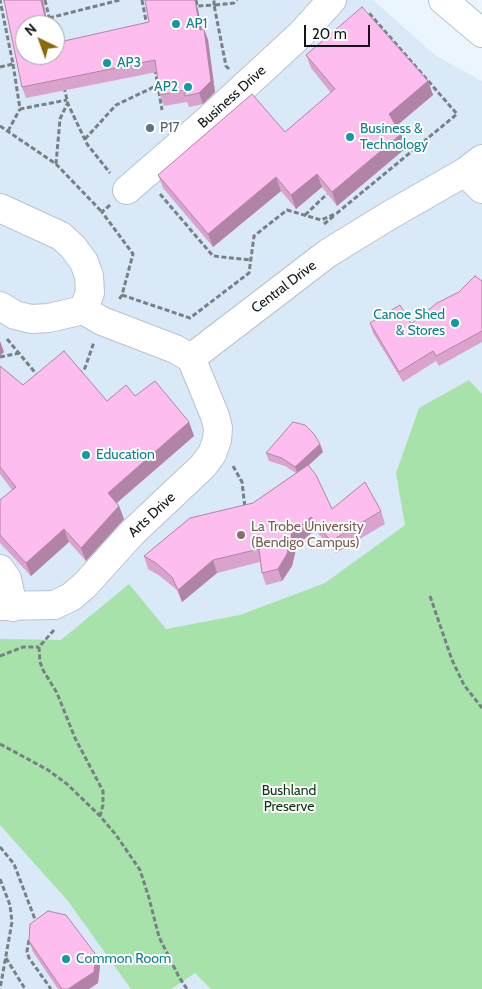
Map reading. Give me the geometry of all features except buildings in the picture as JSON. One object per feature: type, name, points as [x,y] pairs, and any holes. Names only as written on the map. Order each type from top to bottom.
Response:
[{"type":"street","points":[[443,0],[482,33]]},
{"type":"street","name":"Business Drive","points":[[135,182],[209,119],[301,34],[326,2]]},
{"type":"street","name":"Central Drive","points":[[191,358],[302,258],[476,174]]},
{"type":"street","points":[[0,208],[61,236],[73,247],[84,262],[89,276],[92,316]]},
{"type":"street","points":[[0,306],[15,315],[32,319],[92,316],[175,349],[191,358],[215,416],[218,440]]},
{"type":"street","name":"Arts Drive","points":[[7,607],[38,606],[62,602],[85,585],[132,533],[195,475],[212,454],[218,440]]},
{"type":"street","points":[[0,570],[7,579],[7,607]]},
{"type":"path","points":[[0,0],[20,109],[8,131]]},
{"type":"path","points":[[46,0],[48,15]]},
{"type":"path","points":[[61,15],[120,0]]},
{"type":"path","points":[[142,0],[147,28]]},
{"type":"path","points":[[196,0],[197,6],[234,3],[237,0]]},
{"type":"path","points":[[214,0],[226,66],[244,86]]},
{"type":"path","points":[[122,295],[190,318],[249,273],[254,236],[286,210],[321,220],[337,213],[457,114],[369,12],[362,19]]},
{"type":"path","points":[[0,67],[13,64]]},
{"type":"path","points":[[154,66],[162,110]]},
{"type":"path","points":[[63,81],[67,102],[84,139],[106,168],[135,182],[184,222],[213,256],[251,260]]},
{"type":"path","points":[[84,139],[116,105],[158,85]]},
{"type":"path","points":[[20,109],[67,102]]},
{"type":"path","points":[[56,164],[60,119],[67,102]]},
{"type":"path","points":[[0,126],[56,164],[102,212],[133,254],[122,295],[92,316],[85,368],[79,374],[75,367]]},
{"type":"path","points":[[102,212],[135,182]]},
{"type":"path","points":[[305,215],[327,194]]},
{"type":"path","points":[[184,222],[189,218]]},
{"type":"path","points":[[6,338],[41,380]]},
{"type":"path","points":[[0,357],[19,353]]},
{"type":"path","points":[[218,440],[242,482],[245,509]]},
{"type":"path","points":[[430,596],[452,660],[464,685],[482,708]]},
{"type":"path","points":[[62,602],[69,611],[69,614],[39,647],[43,670],[53,684],[75,738],[102,791],[103,805],[100,816]]},
{"type":"path","points":[[0,656],[23,648],[39,647]]},
{"type":"path","points":[[0,744],[48,770],[67,784],[100,816],[130,854],[140,870],[145,883],[159,937],[187,989]]},
{"type":"path","points":[[0,847],[14,864],[35,918],[34,928]]},
{"type":"path","points":[[0,879],[12,913],[0,989]]},
{"type":"path","points":[[31,935],[27,945],[29,958],[51,989]]},
{"type":"path","points":[[6,957],[25,989]]},
{"type":"shaded area","name":"La Trobe University (Bendigo Campus)","points":[[0,0],[373,0],[436,56],[482,81],[482,989],[0,989]]},
{"type":"green space","name":"Bushland Preserve","points":[[469,380],[482,394],[482,989],[211,989],[195,973],[171,989],[131,989],[68,901],[0,825],[0,639],[61,640],[129,584],[166,629],[240,615],[325,583],[405,525],[396,473],[419,408]]},
{"type":"place","name":"AP1","points":[[176,24]]},
{"type":"place","name":"AP3","points":[[107,63]]},
{"type":"place","name":"AP2","points":[[188,87]]},
{"type":"place","name":"P17","points":[[150,128]]},
{"type":"place","name":"Business & Technology","points":[[350,137]]},
{"type":"place","name":"Canoe Shed & Stores","points":[[455,323]]},
{"type":"place","name":"Education","points":[[86,455]]},
{"type":"place","name":"La Trobe University (Bendigo Campus)","points":[[241,535]]},
{"type":"place","name":"Common Room","points":[[66,959]]}]
